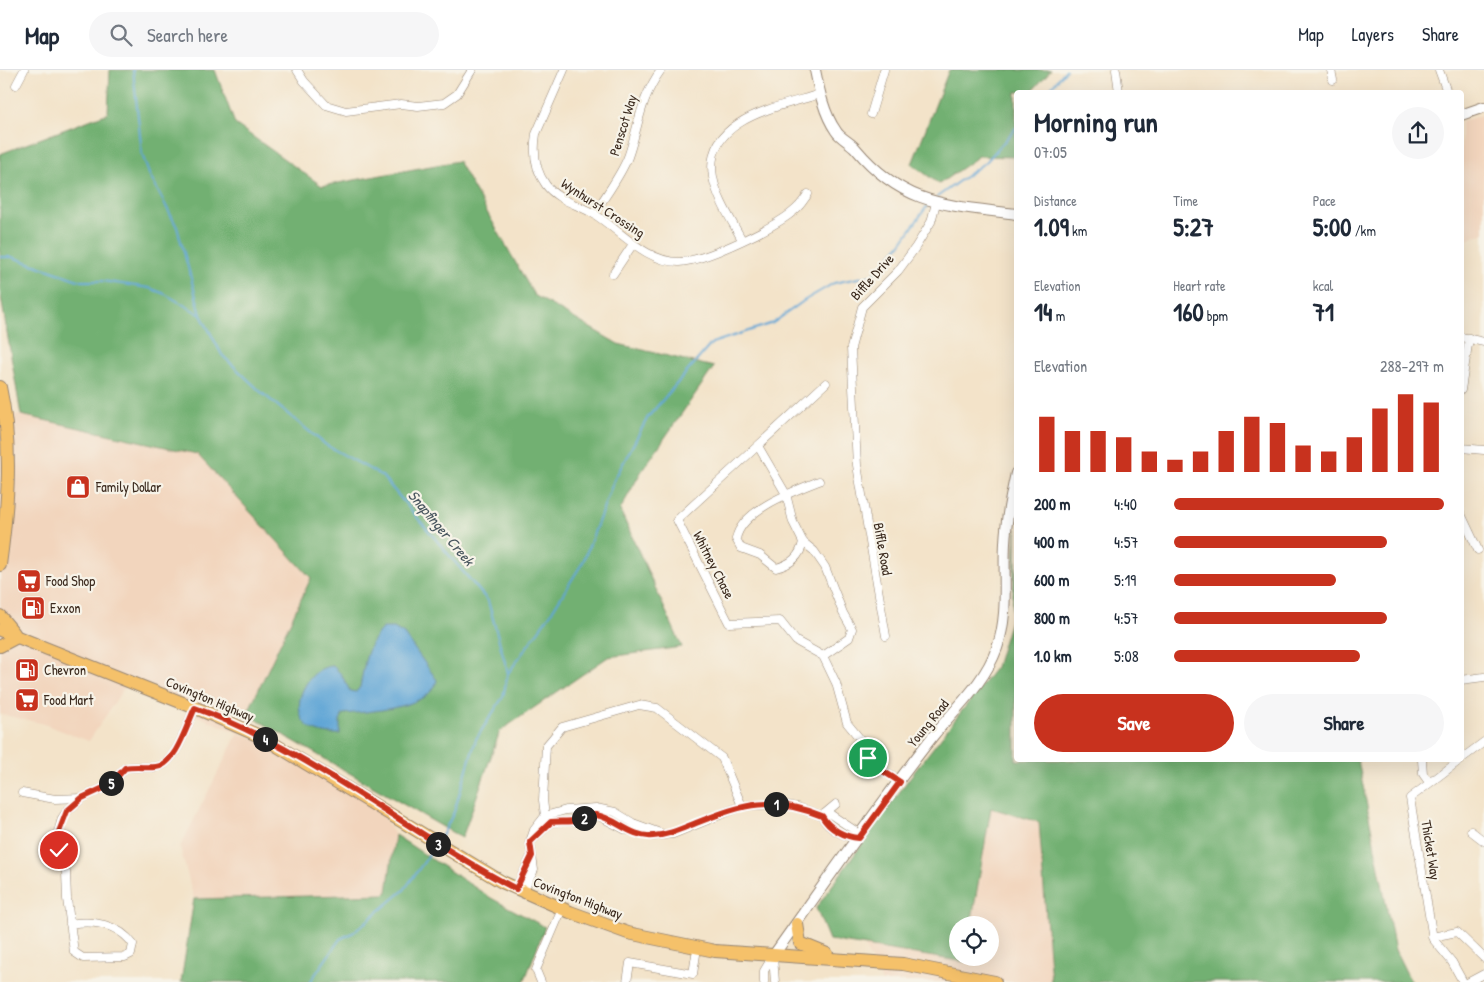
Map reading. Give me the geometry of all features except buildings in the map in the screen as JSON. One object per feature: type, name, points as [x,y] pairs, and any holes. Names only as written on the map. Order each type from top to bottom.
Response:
[{"type":"main road","points":[[0,387],[7,430],[8,470],[0,564]]},
{"type":"main road","points":[[0,616],[17,637],[0,646]]},
{"type":"main road","name":"Covington Highway","points":[[0,630],[234,724],[292,753],[464,860],[520,891],[562,909],[628,933],[698,948],[773,956],[931,968],[995,982]]},
{"type":"main road","points":[[797,924],[800,943],[831,956],[832,959]]},
{"type":"street","points":[[16,85],[24,70]]},
{"type":"street","points":[[297,70],[304,81],[326,105],[346,111],[401,104],[418,106],[444,103],[457,94],[472,70]]},
{"type":"street","name":"Wynhurst Crossing","points":[[564,70],[536,134],[536,164],[548,187],[563,200],[594,214],[633,244],[656,257],[678,262],[696,260],[742,240],[783,218],[799,207],[808,194]]},
{"type":"street","name":"Penscot Way","points":[[594,214],[620,173],[627,158],[648,89],[661,70]]},
{"type":"street","points":[[815,70],[820,94],[836,132],[854,147],[874,170],[902,190],[936,203],[1014,214]]},
{"type":"street","points":[[871,114],[884,70]]},
{"type":"street","points":[[1116,70],[1119,90]]},
{"type":"street","points":[[1331,70],[1333,80]]},
{"type":"street","points":[[1439,70],[1446,90]]},
{"type":"street","points":[[742,240],[722,202],[713,178],[713,157],[720,140],[741,121],[820,94]]},
{"type":"street","points":[[1464,114],[1484,107]]},
{"type":"street","name":"Biffle Drive","points":[[857,465],[851,348],[858,316],[862,307],[898,271],[915,248],[930,222],[936,203]]},
{"type":"street","points":[[613,274],[633,244]]},
{"type":"street","points":[[1464,351],[1465,338],[1484,342]]},
{"type":"street","name":"Whitney Chase","points":[[823,656],[796,641],[780,621],[729,623],[677,520],[826,383]]},
{"type":"street","points":[[758,446],[786,494],[793,522],[803,542],[814,551],[825,567],[843,613],[852,629],[849,638],[823,656],[836,683],[847,722],[861,740],[872,764],[900,782]]},
{"type":"street","points":[[1464,448],[1484,450]]},
{"type":"street","name":"Biffle Road","points":[[857,465],[886,636]]},
{"type":"street","points":[[803,542],[801,552],[794,560],[786,566],[776,568],[760,555],[741,548],[736,539],[738,530],[761,510],[786,494],[819,481]]},
{"type":"street","name":"Young Road","points":[[773,956],[934,736],[978,686],[997,648],[1006,609],[1005,544],[1009,503],[1014,482]]},
{"type":"street","points":[[1464,520],[1478,550]]},
{"type":"street","points":[[1464,680],[1484,677]]},
{"type":"street","points":[[548,819],[543,800],[546,746],[562,728],[639,705],[657,708],[722,758],[742,806]]},
{"type":"street","points":[[70,924],[100,922],[126,934],[133,944],[131,954],[125,957],[83,958],[74,952],[70,924],[66,872],[57,837],[67,811],[82,798],[110,785],[125,768],[164,765],[173,756],[195,708]]},
{"type":"street","name":"Thicket Way","points":[[1464,756],[1484,742]]},
{"type":"street","points":[[1422,762],[1423,774],[1428,781],[1435,779]]},
{"type":"street","name":"Thicket Way","points":[[1456,762],[1410,798],[1432,937],[1462,976],[1463,982]]},
{"type":"street","points":[[22,793],[55,799],[82,798]]},
{"type":"street","points":[[520,891],[534,870],[530,842],[534,830],[548,819],[566,810],[596,808],[615,812],[633,823],[663,834],[673,834],[742,806],[779,804],[797,807],[822,816],[830,814],[854,830],[859,838]]},
{"type":"street","points":[[822,816],[836,804]]},
{"type":"street","points":[[822,816],[825,823],[848,837],[859,838]]},
{"type":"street","points":[[837,830],[842,822]]},
{"type":"street","points":[[1471,831],[1484,841]]},
{"type":"street","points":[[541,982],[536,970],[562,909]]},
{"type":"street","points":[[1432,937],[1457,932],[1484,958]]},
{"type":"street","points":[[626,982],[630,963],[693,974],[698,948]]},
{"type":"street","points":[[764,982],[764,971],[773,956]]},
{"type":"street","points":[[773,956],[775,982]]},
{"type":"street","points":[[1469,982],[1484,974]]},
{"type":"shaded area","points":[[1481,115],[1484,122],[1484,233],[1464,241],[1464,121]]},
{"type":"shaded area","points":[[0,411],[197,454],[311,578],[239,732],[279,750],[378,807],[395,835],[387,892],[385,894],[194,899],[180,847],[238,733],[126,685],[89,741],[41,723],[0,714]]},
{"type":"shaded area","points":[[991,807],[1039,821],[1051,982],[882,982],[863,944],[949,958],[949,966],[999,966],[999,916],[973,916]]},
{"type":"green space","points":[[110,70],[215,70],[235,124],[322,186],[458,161],[534,295],[618,344],[714,367],[641,472],[620,510],[682,647],[608,657],[500,731],[462,838],[247,714],[311,578],[197,454],[21,415],[0,291],[0,154],[108,113]]},
{"type":"green space","points":[[949,70],[1051,70],[1033,90],[1014,90],[1014,157],[979,156],[939,184],[912,164]]},
{"type":"green space","points":[[1014,572],[1014,762],[1358,762],[1395,950],[1411,982],[1051,982],[1039,822],[991,808],[973,916],[949,916],[949,959],[829,940],[816,908],[911,776],[996,667],[1012,614]]},
{"type":"green space","points":[[395,835],[491,898],[545,927],[524,982],[181,982],[194,899],[385,894],[387,892]]},
{"type":"water","points":[[383,628],[394,628],[404,634],[437,680],[432,690],[411,703],[397,707],[343,714],[340,721],[340,734],[319,732],[306,725],[300,714],[300,701],[304,688],[312,677],[322,669],[333,666],[341,674],[350,691],[356,692],[360,687],[369,648]]},
{"type":"waterway","points":[[133,70],[142,154],[149,174],[177,227],[201,315]]},
{"type":"waterway","points":[[1049,90],[1066,70]]},
{"type":"waterway","points":[[937,197],[987,161],[1014,130]]},
{"type":"waterway","points":[[509,672],[551,613],[583,562],[614,480],[648,417],[712,343],[773,323],[805,300],[834,283],[873,275],[900,245],[927,206]]},
{"type":"waterway","name":"Snapfinger Creek","points":[[0,257],[12,257],[81,281],[102,281],[149,288],[165,294],[201,315],[222,355],[262,393],[326,445],[382,476],[488,601],[508,673],[503,697],[476,739],[454,812],[440,840]]},
{"type":"waterway","name":"Snapfinger Creek","points":[[310,982],[340,939],[354,932],[404,890],[434,848]]},
{"type":"place","name":"Family Dollar","points":[[78,487]]},
{"type":"place","name":"Food Shop","points":[[29,581]]},
{"type":"place","name":"Exxon","points":[[33,608]]},
{"type":"place","name":"Chevron","points":[[27,670]]},
{"type":"place","name":"Food Mart","points":[[27,700]]},
{"type":"route","points":[[59,850],[57,837],[62,818],[67,811],[82,798],[110,785],[125,768],[164,765],[173,756],[195,708],[234,724],[292,753],[464,860],[516,889],[532,856],[530,842],[551,822],[574,821],[593,815],[606,819],[624,830],[644,836],[654,836],[673,834],[691,825],[742,806],[779,804],[797,807],[822,816],[825,823],[848,837],[859,838],[900,782],[872,764],[868,758]]}]
